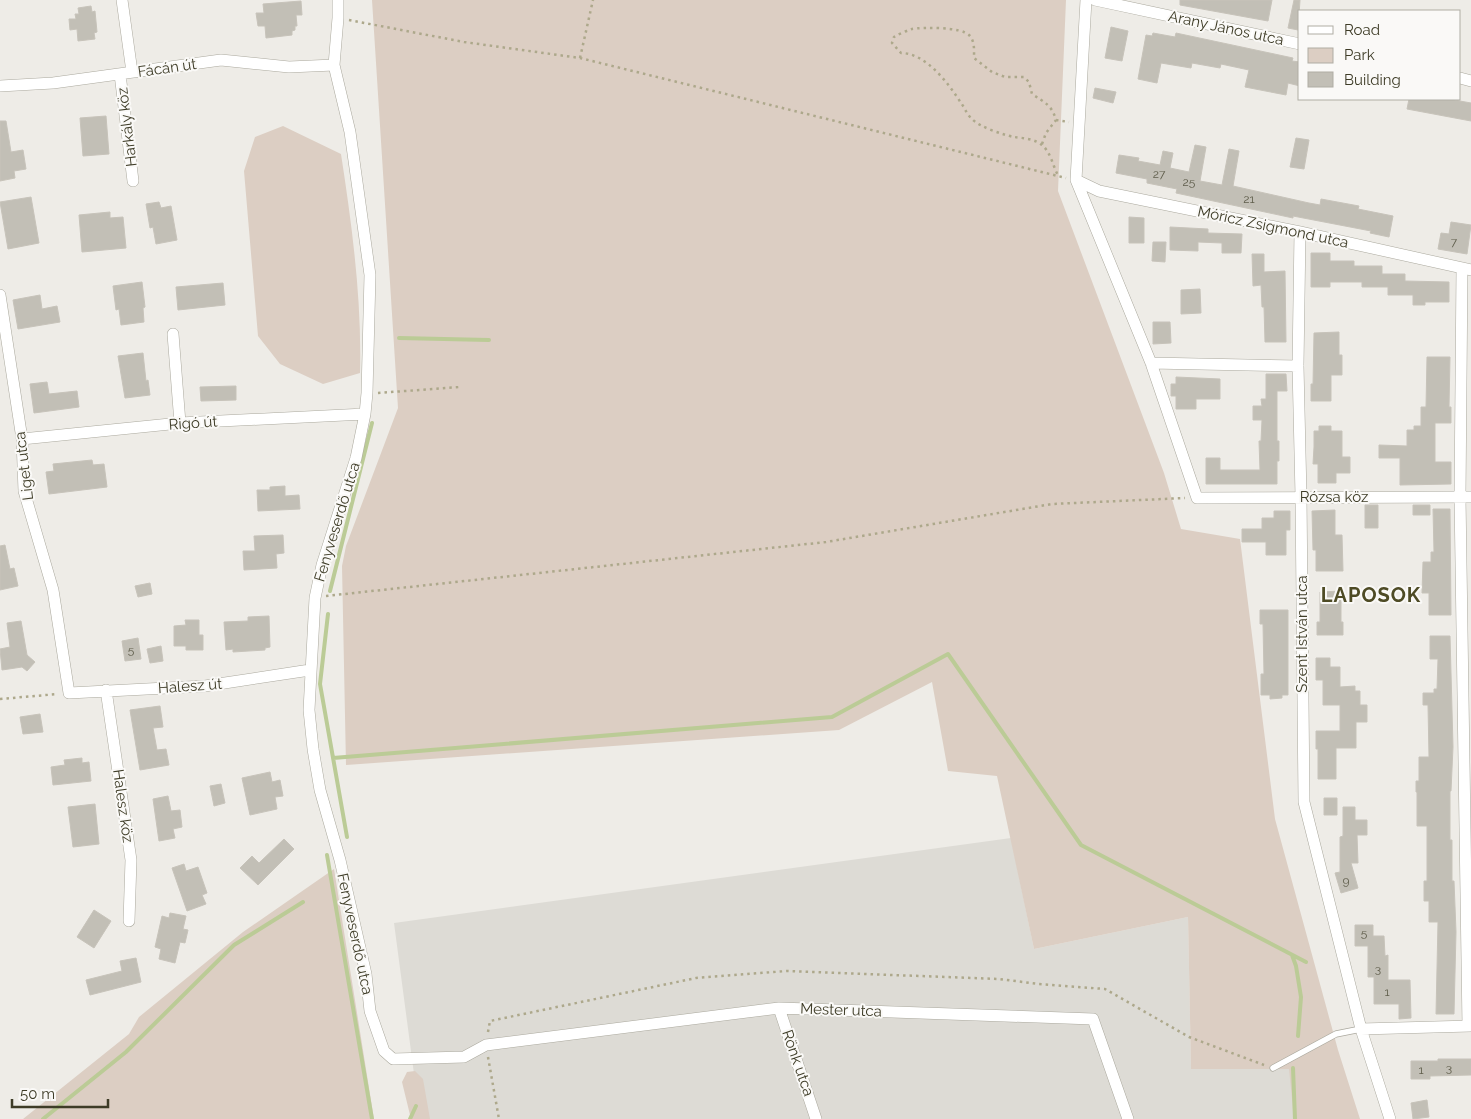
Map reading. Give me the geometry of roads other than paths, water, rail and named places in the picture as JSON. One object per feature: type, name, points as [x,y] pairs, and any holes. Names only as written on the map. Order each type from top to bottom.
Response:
[{"type":"street","name":"Harkály köz","points":[[122,0],[133,181]]},
{"type":"street","name":"Fenyveserdő utca","points":[[338,0],[334,65],[350,132],[370,275],[367,393],[365,414],[356,458],[322,565],[315,598],[309,710],[312,749],[366,974],[370,1011],[384,1051],[393,1059],[464,1057],[486,1044]]},
{"type":"street","points":[[1086,0],[1076,180],[1151,363],[1298,366]]},
{"type":"street","name":"Arany János utca","points":[[1094,0],[1298,44]]},
{"type":"street","name":"Fácán út","points":[[0,86],[53,83],[221,60],[289,67],[334,65]]},
{"type":"street","name":"Móricz Zsigmond utca","points":[[1076,180],[1099,191],[1300,232],[1467,269]]},
{"type":"street","name":"Szent István utca","points":[[1300,232],[1298,366],[1304,802],[1361,1029],[1390,1119]]},
{"type":"street","points":[[1361,1029],[1469,1026],[1465,497],[1467,269]]},
{"type":"street","name":"Liget utca","points":[[0,295],[22,439],[24,491],[53,590],[69,693]]},
{"type":"street","points":[[173,334],[180,423]]},
{"type":"street","name":"Rózsa köz","points":[[1151,363],[1197,498],[1301,496],[1465,497]]},
{"type":"street","name":"Rigó út","points":[[22,439],[180,423],[365,414]]},
{"type":"street","name":"Halesz út","points":[[69,693],[205,686],[310,670]]},
{"type":"street","name":"Halesz köz","points":[[106,690],[131,860],[128,921]]},
{"type":"street","name":"Mester utca","points":[[486,1044],[779,1008],[1093,1018],[1128,1119]]},
{"type":"street","name":"Rönk utca","points":[[779,1008],[816,1119]]},
{"type":"lane","points":[[1273,1068],[1336,1034],[1361,1029]]},
{"type":"waterway","points":[[399,338],[489,340]]},
{"type":"waterway","points":[[330,591],[372,423]]},
{"type":"waterway","points":[[328,614],[320,684],[347,837]]},
{"type":"waterway","points":[[333,758],[832,717],[948,654],[1081,845],[1306,962]]},
{"type":"waterway","points":[[327,855],[372,1119]]},
{"type":"waterway","points":[[43,1119],[126,1052],[234,945],[303,902]]},
{"type":"waterway","points":[[1292,955],[1296,966],[1301,997],[1298,1036]]},
{"type":"waterway","points":[[1293,1068],[1295,1119]]},
{"type":"waterway","points":[[410,1119],[416,1106]]},
{"type":"district","name":"LAPOSOK","points":[[1371,595]]}]
